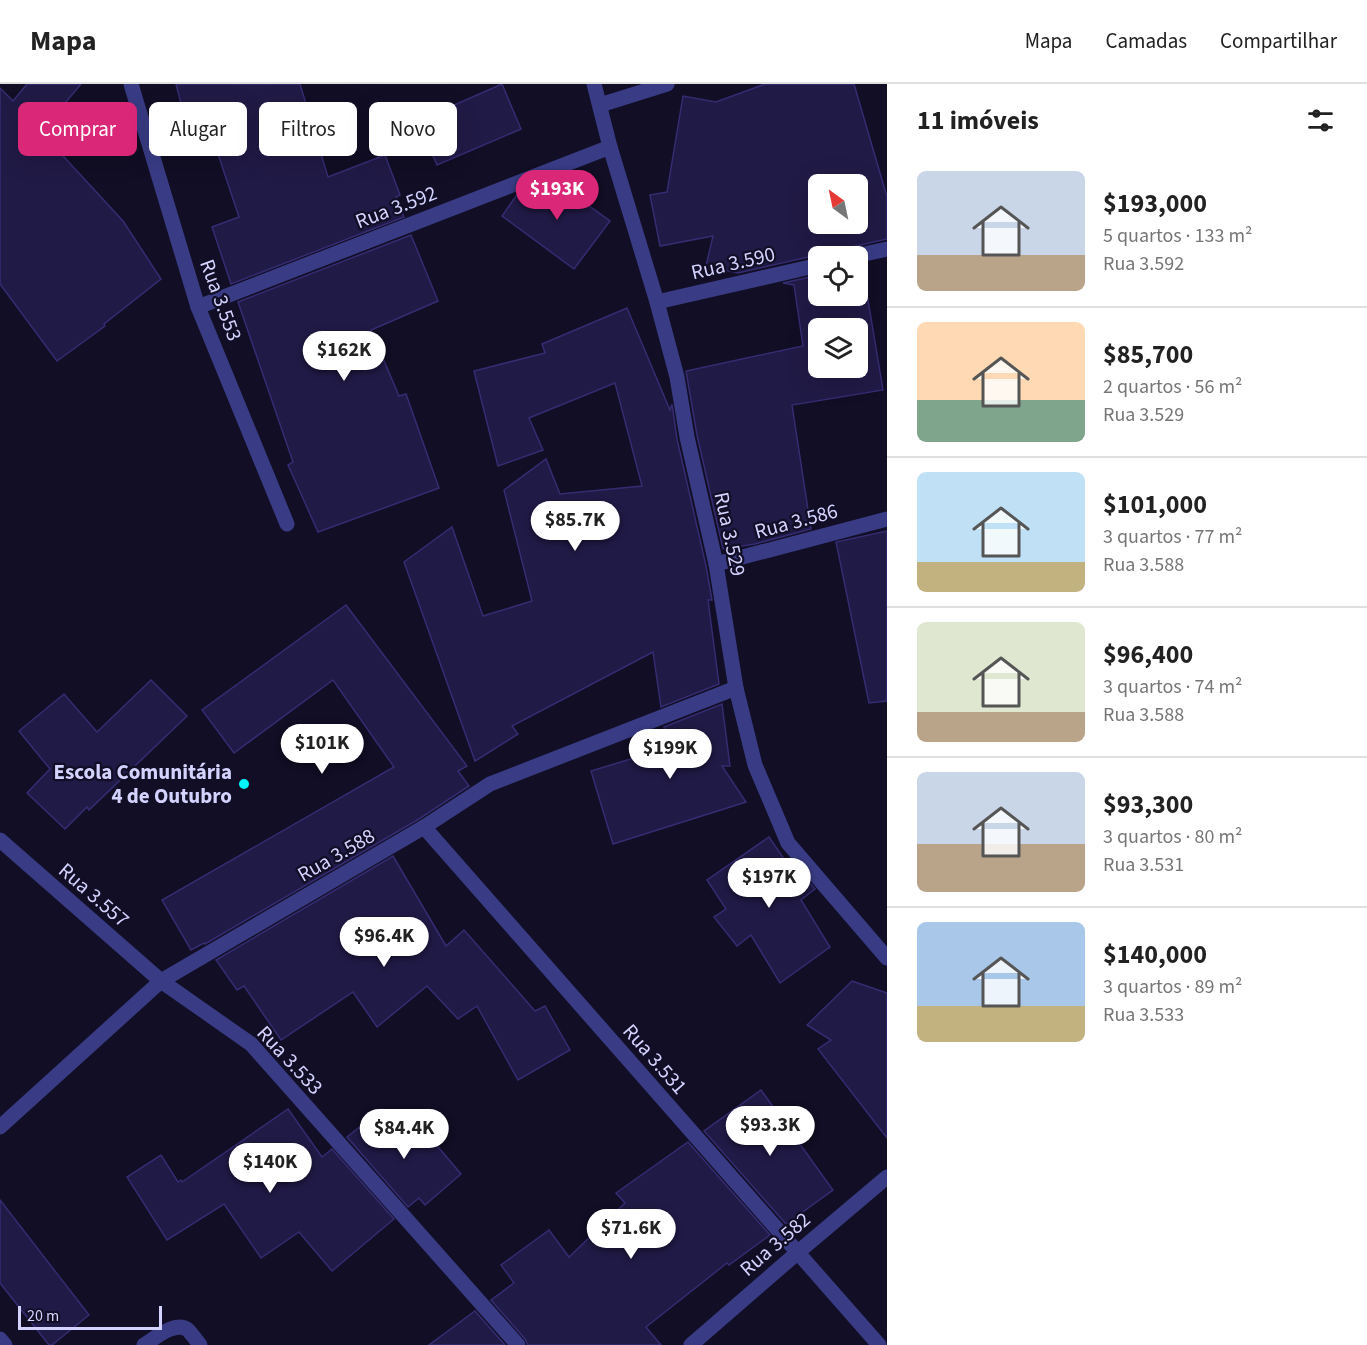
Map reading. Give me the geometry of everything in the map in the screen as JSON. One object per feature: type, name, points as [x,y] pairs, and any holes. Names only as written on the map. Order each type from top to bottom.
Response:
[{"type":"street","name":"Rua 3.553","points":[[131,84],[198,307],[287,524]]},
{"type":"street","name":"Rua 3.529","points":[[594,84],[610,147],[677,376],[687,437],[716,564],[736,688],[754,765],[788,843],[887,958]]},
{"type":"street","points":[[600,105],[667,84]]},
{"type":"street","name":"Rua 3.592","points":[[198,307],[610,147]]},
{"type":"street","points":[[868,253],[887,249]]},
{"type":"street","name":"Rua 3.590","points":[[657,302],[808,268]]},
{"type":"street","name":"Rua 3.586","points":[[716,564],[887,519]]},
{"type":"street","name":"Rua 3.588","points":[[0,1127],[161,981],[424,827],[490,784],[736,688]]},
{"type":"street","name":"Rua 3.531","points":[[424,827],[879,1345]]},
{"type":"street","name":"Rua 3.557","points":[[0,840],[161,981]]},
{"type":"street","name":"Rua 3.533","points":[[161,981],[251,1044],[518,1345]]},
{"type":"street","name":"Rua 3.582","points":[[691,1345],[887,1177]]},
{"type":"street","points":[[144,1345],[174,1327],[181,1326],[187,1329],[200,1345]]},
{"type":"street","points":[[0,1339],[5,1345]]},
{"type":"building","points":[[27,84],[81,84],[66,102],[18,102],[18,156],[63,156],[123,221],[161,279],[104,324],[105,326],[57,361],[0,284],[0,88],[13,101]]},
{"type":"building","points":[[176,84],[300,84],[305,102],[259,102],[259,156],[322,156],[328,177],[385,156],[400,195],[396,197],[404,217],[231,284],[212,227],[239,217],[219,156],[247,156],[247,102],[181,102]]},
{"type":"building","points":[[502,84],[521,129],[437,165],[433,156],[457,156],[457,104]]},
{"type":"building","points":[[765,84],[854,84],[887,197],[887,239],[856,246],[808,246],[808,257],[738,273],[706,266],[713,236],[660,246],[650,195],[667,192],[683,96],[716,102]]},
{"type":"building","points":[[553,180],[610,221],[574,269],[502,216],[518,193]]},
{"type":"building","points":[[411,235],[438,301],[371,330],[399,396],[406,394],[439,488],[318,532],[288,465],[293,462],[238,302]]},
{"type":"building","points":[[808,277],[808,306],[868,306],[868,300],[883,390],[792,405],[811,529],[755,544],[723,549],[697,435],[686,371],[803,346],[794,285],[783,283]]},
{"type":"building","points":[[627,308],[670,410],[672,404],[677,439],[712,600],[708,600],[719,684],[661,707],[653,652],[512,726],[518,734],[475,761],[404,562],[452,527],[483,616],[532,601],[504,490],[546,459],[560,494],[642,486],[615,383],[529,418],[543,450],[498,466],[474,371],[545,353],[542,344]]},
{"type":"building","points":[[887,531],[887,701],[869,703],[836,542]]},
{"type":"building","points":[[346,605],[467,766],[458,771],[469,786],[419,819],[191,950],[162,900],[394,767],[333,680],[234,753],[202,710]]},
{"type":"building","points":[[151,680],[187,716],[89,810],[87,807],[65,829],[27,793],[50,769],[19,731],[64,694],[97,732]]},
{"type":"building","points":[[722,704],[730,766],[722,766],[746,802],[613,844],[591,771],[667,748],[664,727]]},
{"type":"building","points":[[769,837],[788,865],[792,862],[815,889],[801,900],[830,947],[780,983],[751,935],[737,946],[714,917],[726,909],[707,880]]},
{"type":"building","points":[[393,856],[446,946],[464,930],[535,1011],[545,1006],[570,1050],[518,1080],[477,1006],[458,1019],[427,986],[377,1027],[353,992],[281,1040],[244,986],[237,990],[216,960]]},
{"type":"building","points":[[852,981],[887,993],[887,1138],[818,1049],[831,1040],[807,1025]]},
{"type":"building","points":[[761,1090],[833,1190],[786,1224],[704,1131]]},
{"type":"building","points":[[288,1109],[322,1157],[332,1149],[394,1219],[332,1271],[299,1232],[261,1258],[224,1204],[167,1240],[127,1177],[161,1155],[178,1182],[181,1180],[182,1182]]},
{"type":"building","points":[[382,1109],[413,1148],[428,1135],[461,1174],[425,1205],[419,1198],[408,1207],[347,1137]]},
{"type":"building","points":[[688,1142],[770,1235],[729,1265],[727,1263],[646,1327],[661,1345],[528,1345],[491,1300],[514,1283],[501,1265],[549,1230],[569,1257],[625,1203],[616,1193]]},
{"type":"building","points":[[0,1200],[89,1315],[52,1345],[49,1345],[0,1283]]},
{"type":"building","points":[[475,1311],[505,1345],[429,1345]]},
{"type":"place","name":"Escola Comunitária 4 de Outubro","points":[[244,784]]}]
